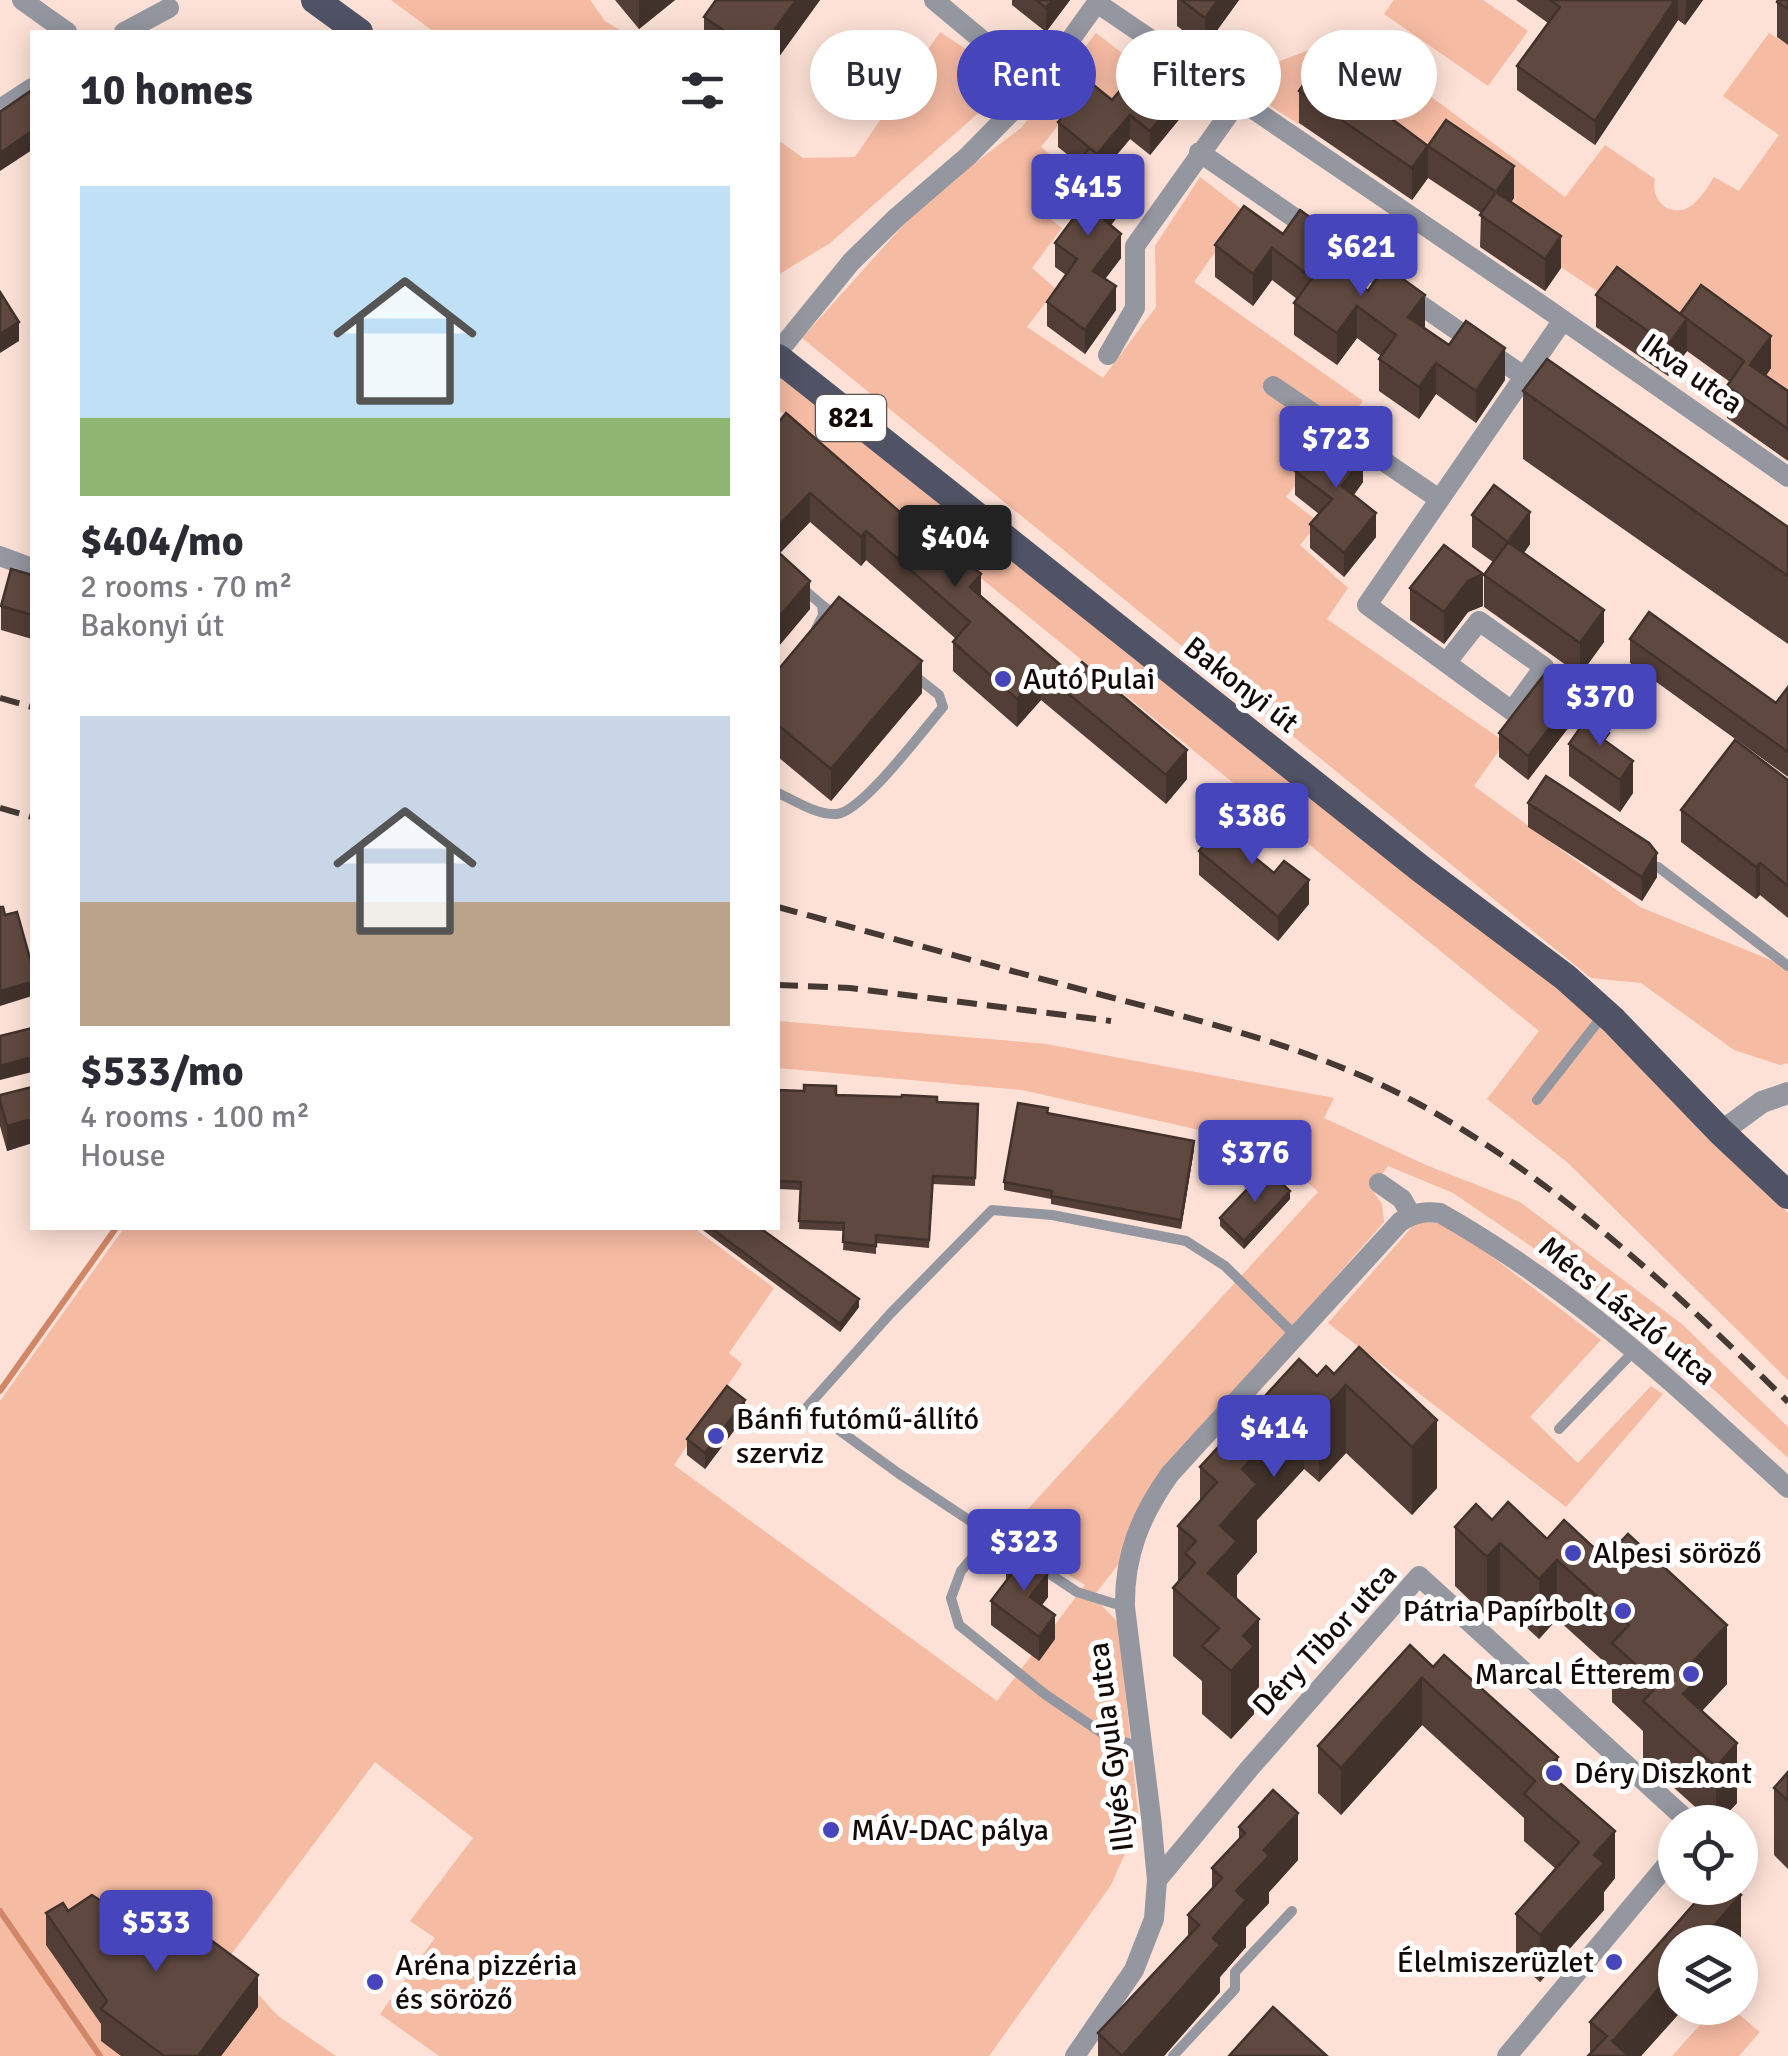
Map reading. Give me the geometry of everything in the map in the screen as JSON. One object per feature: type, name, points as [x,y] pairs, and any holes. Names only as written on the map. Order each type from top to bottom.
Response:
[{"type":"main road","points":[[315,0],[355,30]]},
{"type":"main road","name":"Bakonyi út","points":[[780,357],[1606,1013],[1788,1195]]},
{"type":"street","points":[[22,0],[64,30]]},
{"type":"street","points":[[934,0],[970,30]]},
{"type":"street","points":[[1077,30],[1098,2]]},
{"type":"street","name":"Ikva utca","points":[[1098,2],[1138,30]]},
{"type":"street","points":[[128,30],[169,8]]},
{"type":"street","points":[[0,110],[30,89]]},
{"type":"street","points":[[780,352],[851,262],[1003,120]]},
{"type":"street","points":[[1108,356],[1135,308],[1135,246],[1224,120]]},
{"type":"street","name":"Ikva utca","points":[[1268,120],[1788,477]]},
{"type":"street","points":[[1199,152],[1570,407]]},
{"type":"street","points":[[1446,663],[1479,621],[1544,667],[1512,711],[1446,663],[1367,605],[1562,320]]},
{"type":"street","points":[[1273,386],[1439,499]]},
{"type":"street","points":[[0,556],[30,567]]},
{"type":"street","points":[[1722,1132],[1762,1102],[1788,1093]]},
{"type":"street","points":[[1380,1183],[1402,1199],[1412,1215]]},
{"type":"street","name":"Mécs László utca","points":[[1412,1215],[1426,1211],[1440,1214],[1563,1291],[1635,1349],[1788,1488]]},
{"type":"street","name":"Illyés Gyula utca","points":[[1075,2056],[1134,1970],[1154,1918],[1156,1880],[1125,1607],[1124,1578],[1130,1551],[1152,1500],[1170,1474],[1388,1234],[1412,1215]]},
{"type":"street","name":"Déry Tibor utca","points":[[1156,1880],[1419,1576],[1670,1805]]},
{"type":"street","points":[[1507,2056],[1658,1875]]},
{"type":"lane","points":[[792,580],[851,628]]},
{"type":"lane","points":[[808,638],[823,615],[822,606]]},
{"type":"lane","points":[[780,793],[814,810],[838,814],[878,784],[943,707],[939,695],[910,673]]},
{"type":"lane","points":[[1658,867],[1788,966]]},
{"type":"lane","points":[[1537,1100],[1606,1013]]},
{"type":"lane","points":[[1125,1607],[1078,1592],[898,1473],[807,1407],[890,1314],[992,1210],[1052,1214],[1186,1241],[1225,1266],[1295,1336]]},
{"type":"lane","points":[[1559,1429],[1635,1349]]},
{"type":"lane","points":[[992,1534],[961,1570],[951,1598],[960,1625],[1092,1727],[1108,1737],[1141,1746]]},
{"type":"lane","points":[[1173,2056],[1235,1989],[1235,1972],[1292,1911]]},
{"type":"shaded area","points":[[391,0],[590,0],[605,21],[620,30],[431,30]]},
{"type":"shaded area","points":[[1394,0],[1483,0],[1528,31],[1488,86],[1437,51],[1437,30],[1407,30],[1384,14]]},
{"type":"shaded area","points":[[940,32],[957,43],[957,120],[970,120],[830,243],[780,274],[780,141],[803,158],[855,157],[880,120],[937,120],[937,36]]},
{"type":"shaded area","points":[[1096,33],[1116,48],[1116,96],[1109,105],[1096,97]]},
{"type":"shaded area","points":[[1769,33],[1788,45],[1788,423],[1750,397],[1771,368],[1680,346],[1496,224],[1513,198],[1447,152],[1428,178],[1349,120],[1437,120],[1437,101],[1565,197],[1605,145],[1655,179],[1657,198],[1665,207],[1678,210],[1694,203],[1714,177],[1739,191],[1779,135],[1723,96]]},
{"type":"shaded area","points":[[1301,53],[1298,124],[1281,113],[1281,60]]},
{"type":"shaded area","points":[[1027,120],[1062,120],[1041,147],[1067,169],[1039,210],[1062,228],[1032,268],[1056,289],[1027,327],[1103,378],[1156,307],[1155,246],[1200,177],[1244,211],[1194,282],[1363,401],[1286,497],[1319,522],[1300,545],[1348,588],[1327,619],[1505,742],[1474,786],[1640,907],[1788,967],[1788,1063],[1780,1065],[1734,1050],[1641,983],[1591,978],[802,338],[924,202]]},
{"type":"shaded area","points":[[780,369],[1590,1009],[1788,1213],[1788,1380],[1568,1163],[1487,1099],[1539,1031],[780,411]]},
{"type":"shaded area","points":[[780,1021],[1046,1044],[1334,1098],[1324,1118],[1426,1165],[1520,1202],[1683,1325],[1788,1427],[1788,1458],[1636,1318],[1453,1193],[1388,1166],[1371,1188],[1382,1204],[1384,1222],[1167,1470],[1145,1530],[1093,1597],[1118,1622],[1139,1822],[1111,1885],[989,2056],[439,2056],[380,2014],[435,1938],[410,1921],[473,1838],[375,1762],[227,1960],[278,2016],[336,2056],[0,2056],[0,1401],[123,1230],[697,1230],[774,1288],[729,1353],[742,1364],[674,1465],[997,1701],[1085,1585],[1005,1534],[1318,1192],[1266,1145],[1022,1090],[780,1068]]},
{"type":"shaded area","points":[[1418,1220],[1447,1222],[1601,1340],[1530,1417],[1578,1463],[1651,1386],[1663,1394],[1566,1507],[1328,1323]]},
{"type":"shaded area","points":[[1700,2025],[1752,2025],[1760,2032],[1739,2056],[1672,2056]]},
{"type":"building","points":[[716,0],[796,0],[774,30],[723,30],[704,17]]},
{"type":"building","points":[[1036,0],[1052,0],[1046,8]]},
{"type":"building","points":[[1181,0],[1218,0],[1205,18]]},
{"type":"building","points":[[1550,0],[1675,0],[1595,121],[1517,66],[1560,7]]},
{"type":"building","points":[[1096,87],[1112,100],[1116,95],[1116,120],[1126,120],[1097,154],[1058,122],[1096,120]]},
{"type":"building","points":[[30,91],[30,132],[0,153],[0,112]]},
{"type":"building","points":[[1136,120],[1159,120],[1150,131]]},
{"type":"building","points":[[1342,120],[1393,120],[1428,146],[1412,168]]},
{"type":"building","points":[[1446,120],[1514,166],[1496,192],[1428,146]]},
{"type":"building","points":[[1089,148],[1129,177],[1100,216],[1121,234],[1093,271],[1116,286],[1085,330],[1047,302],[1077,259],[1055,243],[1084,204],[1060,186]]},
{"type":"building","points":[[1496,192],[1561,236],[1545,259],[1480,215]]},
{"type":"building","points":[[1244,206],[1283,234],[1300,210],[1341,240],[1326,260],[1368,291],[1385,266],[1425,295],[1408,317],[1449,345],[1466,321],[1505,348],[1476,391],[1436,363],[1419,387],[1379,359],[1396,335],[1357,306],[1337,333],[1294,303],[1312,278],[1272,248],[1253,274],[1215,245]]},
{"type":"building","points":[[1617,267],[1687,319],[1668,345],[1596,295]]},
{"type":"building","points":[[1701,285],[1771,336],[1750,365],[1788,391],[1788,429],[1727,386],[1744,361],[1680,314]]},
{"type":"building","points":[[0,292],[19,322],[0,334]]},
{"type":"building","points":[[1547,359],[1788,527],[1788,576],[1523,391]]},
{"type":"building","points":[[786,413],[909,520],[913,515],[981,574],[970,587],[1071,674],[1082,662],[1187,750],[1166,775],[1041,671],[1017,699],[953,642],[970,622],[866,531],[861,537],[810,493],[780,524],[780,420]]},
{"type":"building","points":[[1326,430],[1363,458],[1342,486],[1376,513],[1344,553],[1310,524],[1332,499],[1295,471]]},
{"type":"building","points":[[1494,485],[1530,512],[1508,542],[1472,515]]},
{"type":"building","points":[[1508,542],[1604,610],[1580,643],[1484,575]]},
{"type":"building","points":[[1444,545],[1483,574],[1468,581],[1444,612],[1410,588]]},
{"type":"building","points":[[780,554],[810,581],[780,616]]},
{"type":"building","points":[[11,569],[30,574],[30,614],[1,606]]},
{"type":"building","points":[[839,597],[922,661],[831,769],[780,727],[780,668]]},
{"type":"building","points":[[1649,612],[1776,703],[1788,687],[1788,752],[1630,639]]},
{"type":"building","points":[[1550,667],[1579,690],[1528,756],[1499,733]]},
{"type":"building","points":[[1587,718],[1609,733],[1604,740],[1633,761],[1620,780],[1569,744]]},
{"type":"building","points":[[1735,740],[1788,780],[1788,886],[1760,863],[1756,867],[1681,810]]},
{"type":"building","points":[[1546,776],[1649,843],[1657,853],[1642,877],[1528,803]]},
{"type":"building","points":[[1228,814],[1252,835],[1242,847],[1274,873],[1284,861],[1309,880],[1278,917],[1199,851]]},
{"type":"building","points":[[3,907],[5,915],[17,912],[30,959],[30,983],[0,991]]},
{"type":"building","points":[[30,1028],[30,1058],[0,1066],[0,1036]]},
{"type":"building","points":[[804,1085],[836,1086],[836,1095],[937,1097],[937,1102],[978,1104],[975,1178],[933,1176],[929,1240],[876,1235],[876,1246],[843,1242],[844,1223],[799,1221],[801,1182],[780,1181],[780,1090],[804,1091]]},
{"type":"building","points":[[30,1088],[30,1120],[7,1126],[0,1095]]},
{"type":"building","points":[[1018,1103],[1048,1108],[1047,1113],[1194,1141],[1181,1220],[1051,1196],[1052,1191],[1004,1182]]},
{"type":"building","points":[[1266,1169],[1290,1191],[1244,1241],[1220,1218]]},
{"type":"building","points":[[714,1230],[763,1230],[859,1299],[840,1324]]},
{"type":"building","points":[[1359,1347],[1437,1420],[1412,1447],[1346,1385],[1319,1414],[1304,1401],[1242,1469],[1257,1484],[1220,1526],[1237,1541],[1208,1573],[1259,1619],[1243,1636],[1254,1646],[1231,1671],[1202,1646],[1219,1628],[1173,1588],[1195,1563],[1185,1553],[1196,1541],[1178,1526],[1217,1482],[1200,1467],[1299,1359],[1317,1376],[1326,1366],[1334,1374]]},
{"type":"building","points":[[727,1386],[745,1400],[705,1453],[687,1439]]},
{"type":"building","points":[[1508,1502],[1547,1539],[1564,1520],[1605,1558],[1628,1534],[1727,1625],[1687,1668],[1698,1679],[1683,1694],[1737,1743],[1716,1767],[1643,1701],[1658,1685],[1612,1643],[1629,1625],[1557,1560],[1539,1579],[1500,1543],[1487,1557],[1455,1527],[1476,1504],[1492,1520]]},
{"type":"building","points":[[1015,1548],[1048,1573],[1030,1597],[1055,1615],[1039,1637],[991,1601],[1016,1568],[1006,1560]]},
{"type":"building","points":[[1410,1645],[1433,1667],[1444,1655],[1558,1757],[1545,1770],[1615,1831],[1594,1855],[1604,1863],[1540,1935],[1516,1914],[1579,1842],[1524,1794],[1535,1781],[1422,1678],[1341,1768],[1318,1746]]},
{"type":"building","points":[[1788,1772],[1788,1801],[1774,1788]]},
{"type":"building","points":[[1273,1790],[1298,1813],[1264,1850],[1269,1856],[1236,1891],[1246,1900],[1213,1938],[1220,1945],[1122,2056],[1098,2033],[1199,1925],[1188,1915],[1222,1878],[1212,1868],[1245,1833],[1239,1827]]},
{"type":"building","points":[[92,1895],[154,1936],[173,1912],[258,1975],[198,2056],[164,2056],[101,2009],[107,2001],[46,1913],[63,1903],[68,1911]]},
{"type":"building","points":[[1693,1905],[1732,1905],[1714,1925],[1675,1925]]},
{"type":"building","points":[[1658,1945],[1658,1989],[1611,2040],[1629,2056],[1588,2056],[1607,2036],[1590,2022]]},
{"type":"building","points":[[1273,2007],[1327,2056],[1229,2056]]},
{"type":"waterway","points":[[0,1391],[115,1230]]},
{"type":"waterway","points":[[0,1911],[100,2056]]},
{"type":"railway","points":[[0,698],[30,706]]},
{"type":"railway","points":[[0,808],[30,816]]},
{"type":"railway","points":[[780,908],[1226,1028],[1305,1053],[1382,1085],[1470,1134],[1567,1203],[1658,1279],[1788,1402]]},
{"type":"railway","points":[[780,985],[850,988],[1111,1021]]},
{"type":"place","name":"Autó Pulai","points":[[1003,679]]},
{"type":"place","name":"Bánfi futómű-állító szerviz","points":[[716,1436]]},
{"type":"place","name":"Alpesi söröző","points":[[1573,1553]]},
{"type":"place","name":"Pátria Papírbolt","points":[[1623,1611]]},
{"type":"place","name":"Marcal Étterem","points":[[1691,1674]]},
{"type":"place","name":"Déry Diszkont","points":[[1554,1773]]},
{"type":"place","name":"MÁV-DAC pálya","points":[[831,1830]]},
{"type":"place","name":"Élelmiszerüzlet","points":[[1614,1962]]},
{"type":"place","name":"Aréna pizzéria és söröző","points":[[375,1982]]}]
